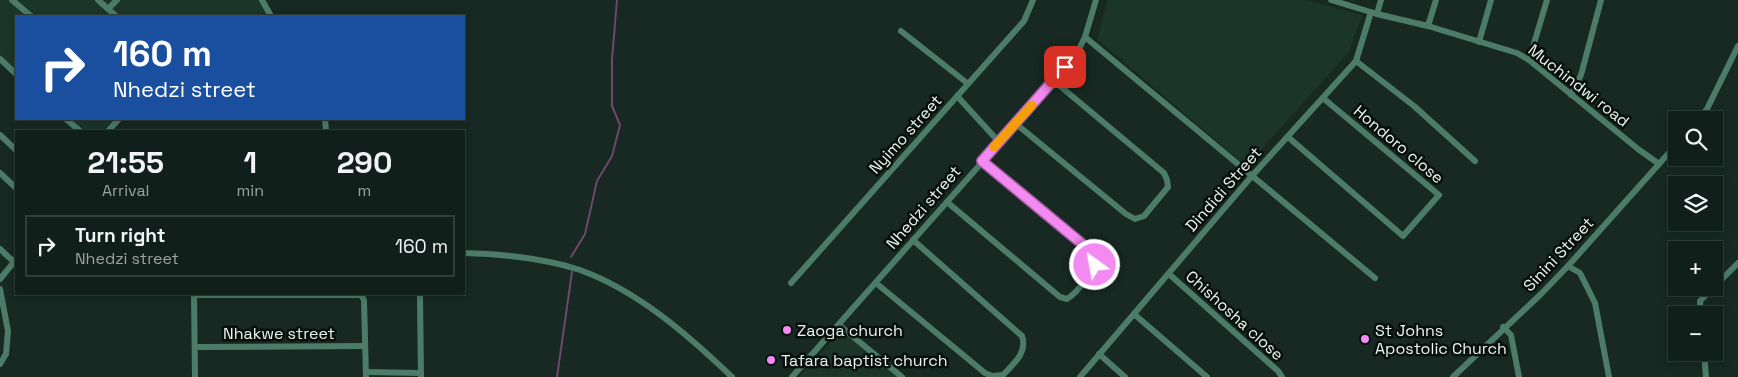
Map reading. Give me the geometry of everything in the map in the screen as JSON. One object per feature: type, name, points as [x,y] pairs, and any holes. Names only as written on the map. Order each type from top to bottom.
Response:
[{"type":"street","points":[[12,0],[30,15]]},
{"type":"street","points":[[98,0],[115,15]]},
{"type":"street","points":[[108,9],[117,0]]},
{"type":"street","points":[[262,0],[270,15]]},
{"type":"street","name":"Nyimo street","points":[[791,283],[1024,21],[1033,0]]},
{"type":"street","name":"Nhedzi street","points":[[792,377],[1077,53],[1085,37],[1096,0]]},
{"type":"street","name":"Muchindwi road","points":[[1331,0],[1428,26],[1517,54],[1529,60],[1659,164]]},
{"type":"street","name":"Dindidi Street","points":[[1080,377],[1252,176],[1356,61],[1374,13],[1381,0]]},
{"type":"street","points":[[1428,26],[1436,0]]},
{"type":"street","points":[[1479,42],[1491,0]]},
{"type":"street","points":[[1529,60],[1547,0]]},
{"type":"street","points":[[1571,95],[1581,75],[1601,0]]},
{"type":"street","points":[[901,31],[967,83]]},
{"type":"street","points":[[1085,37],[1375,278]]},
{"type":"street","points":[[1705,111],[1738,46]]},
{"type":"street","points":[[0,59],[15,73]]},
{"type":"street","points":[[1356,61],[1414,106],[1475,161]]},
{"type":"street","points":[[1015,123],[1126,214],[1135,219],[1144,216],[1168,186],[1164,173],[1054,81]]},
{"type":"street","points":[[956,96],[999,142]]},
{"type":"street","name":"Hondoro close","points":[[1288,137],[1403,236],[1439,195],[1323,98]]},
{"type":"street","points":[[67,120],[79,130]]},
{"type":"street","points":[[109,130],[118,120]]},
{"type":"street","points":[[0,135],[15,149]]},
{"type":"street","name":"Sinini Street","points":[[1453,377],[1568,266],[1668,154]]},
{"type":"street","points":[[947,202],[1060,297],[1067,298],[1074,295],[1095,265],[1096,258],[1092,252],[982,161]]},
{"type":"street","points":[[0,173],[15,187]]},
{"type":"street","points":[[876,282],[985,373],[992,376],[1003,375],[1020,356],[1024,349],[1022,336],[913,240]]},
{"type":"street","points":[[0,249],[15,262],[0,279]]},
{"type":"street","points":[[465,253],[488,254],[556,264],[580,270],[605,281],[632,296],[667,320],[732,377]]},
{"type":"street","points":[[1723,277],[1738,263]]},
{"type":"street","points":[[1568,266],[1580,273],[1594,303],[1609,377]]},
{"type":"street","name":"Chishosha close","points":[[1169,274],[1278,371],[1282,377]]},
{"type":"street","points":[[0,289],[8,331],[6,354],[0,364]]},
{"type":"street","points":[[194,295],[195,377]]},
{"type":"street","points":[[361,295],[364,300],[366,375],[421,375],[420,295]]},
{"type":"street","points":[[1134,314],[1207,377]]},
{"type":"street","points":[[839,325],[902,377]]},
{"type":"street","points":[[1503,328],[1511,335],[1519,377]]},
{"type":"street","name":"Nhakwe street","points":[[195,347],[364,346]]},
{"type":"street","points":[[1099,354],[1125,377]]},
{"type":"street","points":[[1705,361],[1706,377]]},
{"type":"shaded area","points":[[0,0],[261,0],[269,15],[15,15],[15,71],[0,57]]},
{"type":"shaded area","points":[[1108,0],[1305,0],[1362,15],[1349,52],[1246,166],[1097,39]]},
{"type":"shaded area","points":[[67,120],[114,120],[103,130],[78,130]]},
{"type":"shaded area","points":[[843,329],[901,377],[799,377]]},
{"type":"waterway","points":[[571,257],[585,234],[597,181],[612,156],[620,125],[612,106],[612,59],[617,0]]},
{"type":"waterway","points":[[557,377],[572,272]]},
{"type":"slow traffic","points":[[994,147],[1032,105]]},
{"type":"place","name":"Zaoga church","points":[[787,330]]},
{"type":"place","name":"St Johns Apostolic Church","points":[[1365,339]]},
{"type":"place","name":"Tafara baptist church","points":[[771,360]]},
{"type":"route","points":[[1065,67],[982,161],[1092,252],[1096,258],[1095,265]]}]
